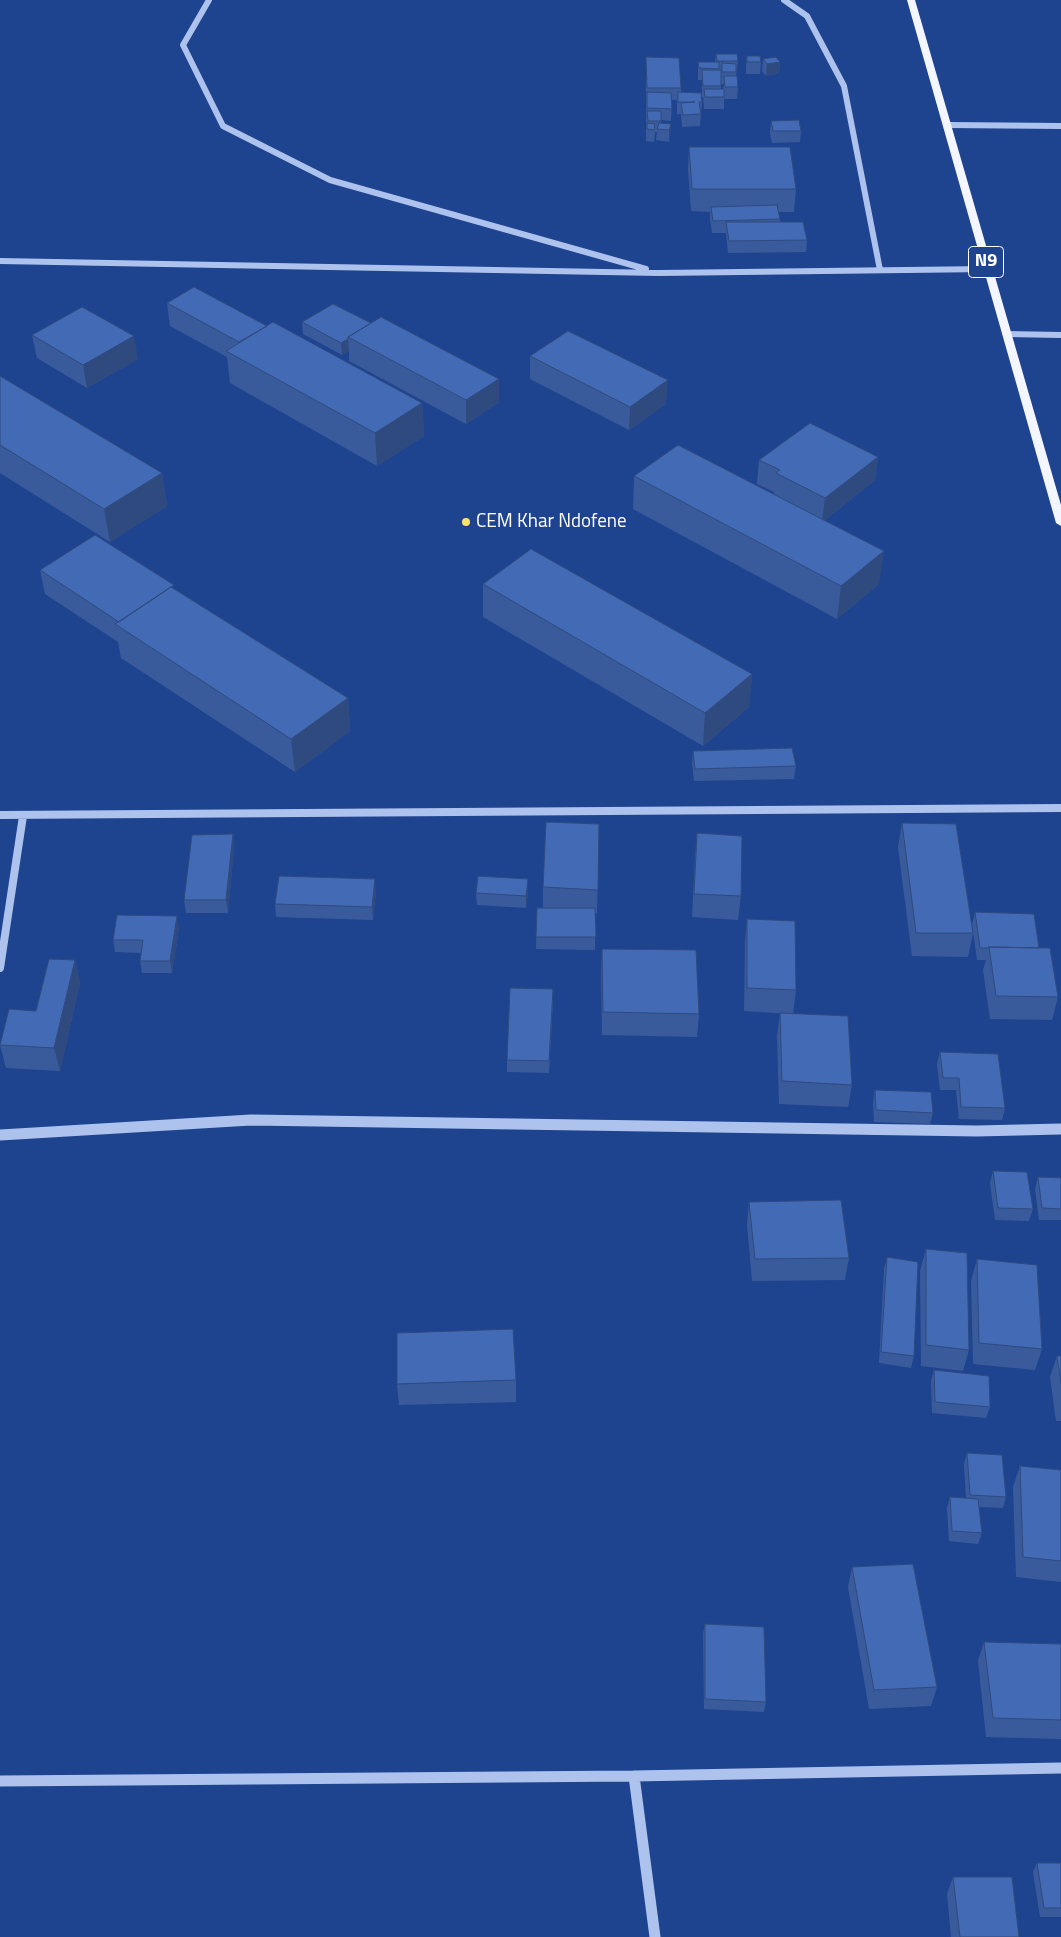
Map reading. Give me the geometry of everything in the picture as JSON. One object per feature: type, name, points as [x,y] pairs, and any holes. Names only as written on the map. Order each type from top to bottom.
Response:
[{"type":"main road","name":"N9","points":[[911,0],[1061,523]]},
{"type":"street","points":[[209,0],[183,45],[223,126],[330,180],[659,273]]},
{"type":"street","points":[[784,0],[807,16],[844,86],[880,270]]},
{"type":"street","points":[[948,124],[1061,126]]},
{"type":"street","points":[[0,261],[659,273],[988,269]]},
{"type":"street","points":[[1006,334],[1061,335]]},
{"type":"street","points":[[0,815],[1061,808]]},
{"type":"street","points":[[0,968],[23,816]]},
{"type":"street","points":[[0,1135],[251,1120],[977,1131],[1061,1129]]},
{"type":"street","points":[[0,1782],[634,1776],[1061,1768]]},
{"type":"street","points":[[634,1776],[655,1937]]},
{"type":"building","points":[[716,54],[737,54],[738,61],[717,61]]},
{"type":"building","points":[[747,56],[760,56],[761,62],[747,62]]},
{"type":"building","points":[[646,57],[679,58],[681,88],[647,88]]},
{"type":"building","points":[[776,57],[780,62],[767,64],[763,59]]},
{"type":"building","points":[[698,62],[719,62],[719,69],[699,68]]},
{"type":"building","points":[[722,63],[736,64],[736,72],[722,72]]},
{"type":"building","points":[[702,70],[721,70],[721,86],[703,86]]},
{"type":"building","points":[[724,76],[737,76],[738,87],[725,87]]},
{"type":"building","points":[[704,89],[724,89],[724,97],[705,97]]},
{"type":"building","points":[[647,92],[671,93],[672,109],[647,108]]},
{"type":"building","points":[[678,92],[701,93],[702,102],[699,102],[701,114],[683,115],[681,103],[695,102],[678,102]]},
{"type":"building","points":[[647,111],[661,111],[661,121],[648,121]]},
{"type":"building","points":[[799,120],[801,131],[773,131],[771,121]]},
{"type":"building","points":[[647,123],[655,124],[654,130],[647,129]]},
{"type":"building","points":[[659,123],[671,124],[669,130],[657,129]]},
{"type":"building","points":[[689,147],[790,147],[796,189],[692,189]]},
{"type":"building","points":[[777,205],[780,219],[713,221],[711,207]]},
{"type":"building","points":[[726,222],[803,222],[807,240],[729,241]]},
{"type":"building","points":[[194,287],[267,326],[239,342],[167,303]]},
{"type":"building","points":[[333,304],[371,323],[341,343],[302,322]]},
{"type":"building","points":[[82,307],[134,336],[83,365],[32,335]]},
{"type":"building","points":[[381,317],[499,379],[466,400],[348,337]]},
{"type":"building","points":[[273,322],[422,403],[375,433],[226,351]]},
{"type":"building","points":[[568,331],[668,380],[630,407],[530,356]]},
{"type":"building","points":[[0,376],[162,473],[104,509],[0,445]]},
{"type":"building","points":[[810,423],[878,457],[825,498],[776,473],[780,470],[759,460]]},
{"type":"building","points":[[678,445],[884,551],[841,586],[634,476]]},
{"type":"building","points":[[95,535],[174,585],[119,622],[40,570]]},
{"type":"building","points":[[531,549],[752,674],[705,713],[483,584]]},
{"type":"building","points":[[171,587],[348,698],[291,739],[115,624]]},
{"type":"building","points":[[792,748],[796,766],[695,769],[693,751]]},
{"type":"building","points":[[546,822],[599,824],[598,890],[543,887]]},
{"type":"building","points":[[902,823],[956,824],[973,933],[916,933]]},
{"type":"building","points":[[697,833],[742,836],[741,896],[694,894]]},
{"type":"building","points":[[233,834],[226,900],[184,900],[192,835]]},
{"type":"building","points":[[279,876],[375,879],[372,907],[275,904]]},
{"type":"building","points":[[478,876],[528,879],[526,896],[476,893]]},
{"type":"building","points":[[537,908],[595,908],[596,937],[536,937]]},
{"type":"building","points":[[975,912],[1034,914],[1039,948],[980,948]]},
{"type":"building","points":[[117,915],[177,916],[170,961],[140,961],[143,940],[113,940]]},
{"type":"building","points":[[747,919],[795,921],[796,990],[747,988]]},
{"type":"building","points":[[989,947],[1050,948],[1058,997],[996,996]]},
{"type":"building","points":[[602,949],[696,950],[699,1014],[603,1012]]},
{"type":"building","points":[[49,959],[75,960],[54,1048],[0,1045],[9,1009],[36,1011]]},
{"type":"building","points":[[510,988],[553,989],[549,1061],[507,1060]]},
{"type":"building","points":[[780,1013],[848,1016],[852,1085],[782,1081]]},
{"type":"building","points":[[940,1052],[998,1054],[1005,1108],[961,1107],[959,1078],[943,1078]]},
{"type":"building","points":[[875,1090],[931,1092],[933,1113],[876,1110]]},
{"type":"building","points":[[993,1171],[1027,1172],[1033,1209],[998,1208]]},
{"type":"building","points":[[1038,1177],[1061,1178],[1061,1209],[1042,1208]]},
{"type":"building","points":[[841,1200],[849,1258],[755,1259],[749,1202]]},
{"type":"building","points":[[926,1249],[967,1253],[969,1350],[926,1345]]},
{"type":"building","points":[[887,1257],[918,1262],[914,1356],[881,1352]]},
{"type":"building","points":[[977,1259],[1037,1265],[1042,1349],[979,1343]]},
{"type":"building","points":[[513,1329],[516,1380],[397,1384],[397,1333]]},
{"type":"building","points":[[1057,1356],[1061,1356],[1061,1383]]},
{"type":"building","points":[[934,1370],[989,1376],[990,1407],[935,1402]]},
{"type":"building","points":[[967,1453],[1002,1455],[1006,1497],[970,1495]]},
{"type":"building","points":[[1020,1466],[1061,1470],[1061,1561],[1023,1557]]},
{"type":"building","points":[[950,1497],[978,1499],[982,1533],[952,1531]]},
{"type":"building","points":[[913,1564],[937,1687],[874,1690],[852,1567]]},
{"type":"building","points":[[705,1624],[764,1627],[766,1702],[705,1699]]},
{"type":"building","points":[[984,1642],[1061,1644],[1061,1720],[993,1718]]},
{"type":"building","points":[[1037,1863],[1061,1863],[1061,1908],[1044,1908]]},
{"type":"building","points":[[953,1877],[1012,1877],[1019,1937],[960,1937]]},
{"type":"place","name":"CEM Khar Ndofene","points":[[466,522]]}]
